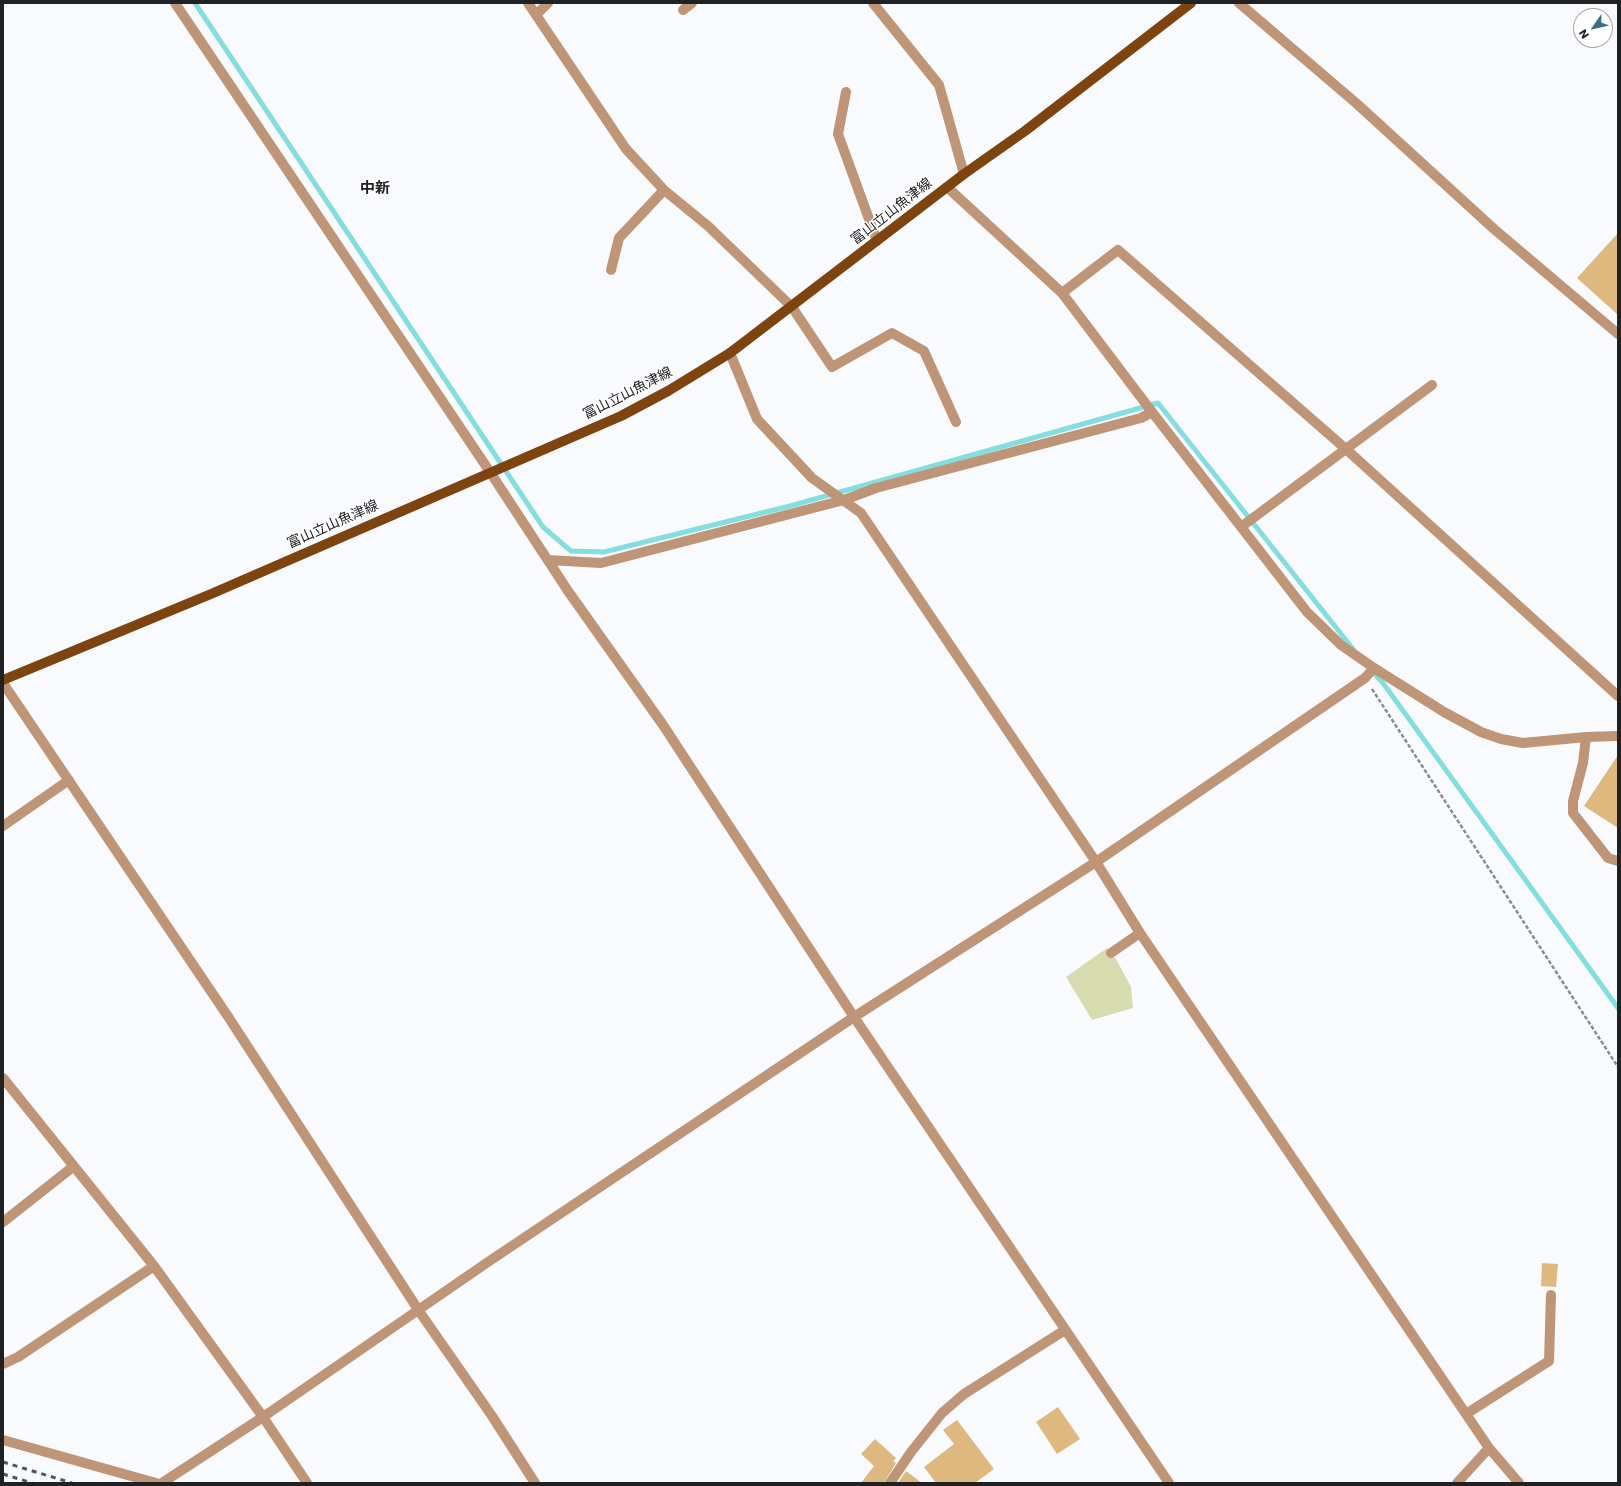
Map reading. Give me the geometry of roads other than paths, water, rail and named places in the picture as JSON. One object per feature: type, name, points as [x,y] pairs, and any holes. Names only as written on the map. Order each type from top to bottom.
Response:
[{"type":"main road","name":"富山立山魚津線","points":[[3,681],[211,594],[621,416],[668,391],[730,353],[964,174],[1025,131],[1191,3]]},
{"type":"street","points":[[174,3],[490,472],[568,591],[663,725],[854,1017],[1169,1483]]},
{"type":"street","points":[[528,3],[626,149],[664,190],[708,226],[792,307],[832,367],[892,333],[924,351],[956,422]]},
{"type":"street","points":[[536,14],[548,3]]},
{"type":"street","points":[[683,10],[692,3]]},
{"type":"street","points":[[873,3],[939,84],[964,174]]},
{"type":"street","points":[[1239,3],[1356,103],[1494,229],[1618,334]]},
{"type":"street","points":[[846,92],[838,134],[877,241]]},
{"type":"street","points":[[947,187],[1062,294],[1307,612],[1341,645],[1374,668],[1444,712],[1481,732],[1501,739],[1523,743],[1586,737],[1618,736]]},
{"type":"street","points":[[611,270],[619,238],[664,190]]},
{"type":"street","points":[[1062,294],[1118,250],[1347,450],[1618,696]]},
{"type":"street","points":[[730,353],[757,419],[812,478],[861,513],[1096,862],[1140,933],[1489,1448],[1520,1483]]},
{"type":"street","points":[[1241,527],[1347,450],[1432,385]]},
{"type":"street","points":[[548,560],[601,563],[844,500],[891,484],[1140,418],[1152,412]]},
{"type":"street","points":[[162,1483],[263,1417],[485,1264],[854,1017],[1096,862],[1365,678],[1374,668]]},
{"type":"street","points":[[3,681],[229,1018],[419,1310],[492,1416],[535,1483]]},
{"type":"street","points":[[1586,737],[1583,763],[1573,801],[1573,813],[1608,858],[1618,861]]},
{"type":"street","points":[[3,826],[69,780]]},
{"type":"street","points":[[1111,953],[1140,933]]},
{"type":"street","points":[[3,1078],[154,1266],[263,1417],[307,1483]]},
{"type":"street","points":[[3,1222],[74,1166]]},
{"type":"street","points":[[3,1364],[18,1357],[154,1266]]},
{"type":"street","points":[[1466,1414],[1549,1361],[1551,1295]]},
{"type":"street","points":[[890,1483],[911,1452],[942,1413],[964,1394],[1065,1330]]},
{"type":"street","points":[[3,1440],[156,1483]]},
{"type":"street","points":[[1457,1483],[1489,1448]]},
{"type":"waterway","points":[[195,3],[543,527],[571,551],[604,552],[790,506],[1158,403],[1353,649]]},
{"type":"waterway","points":[[1371,670],[1383,683],[1618,1008]]},
{"type":"railway","points":[[3,1462],[72,1483]]},
{"type":"railway","points":[[3,1474],[32,1483]]},
{"type":"district","name":"中新","points":[[375,189]]}]
